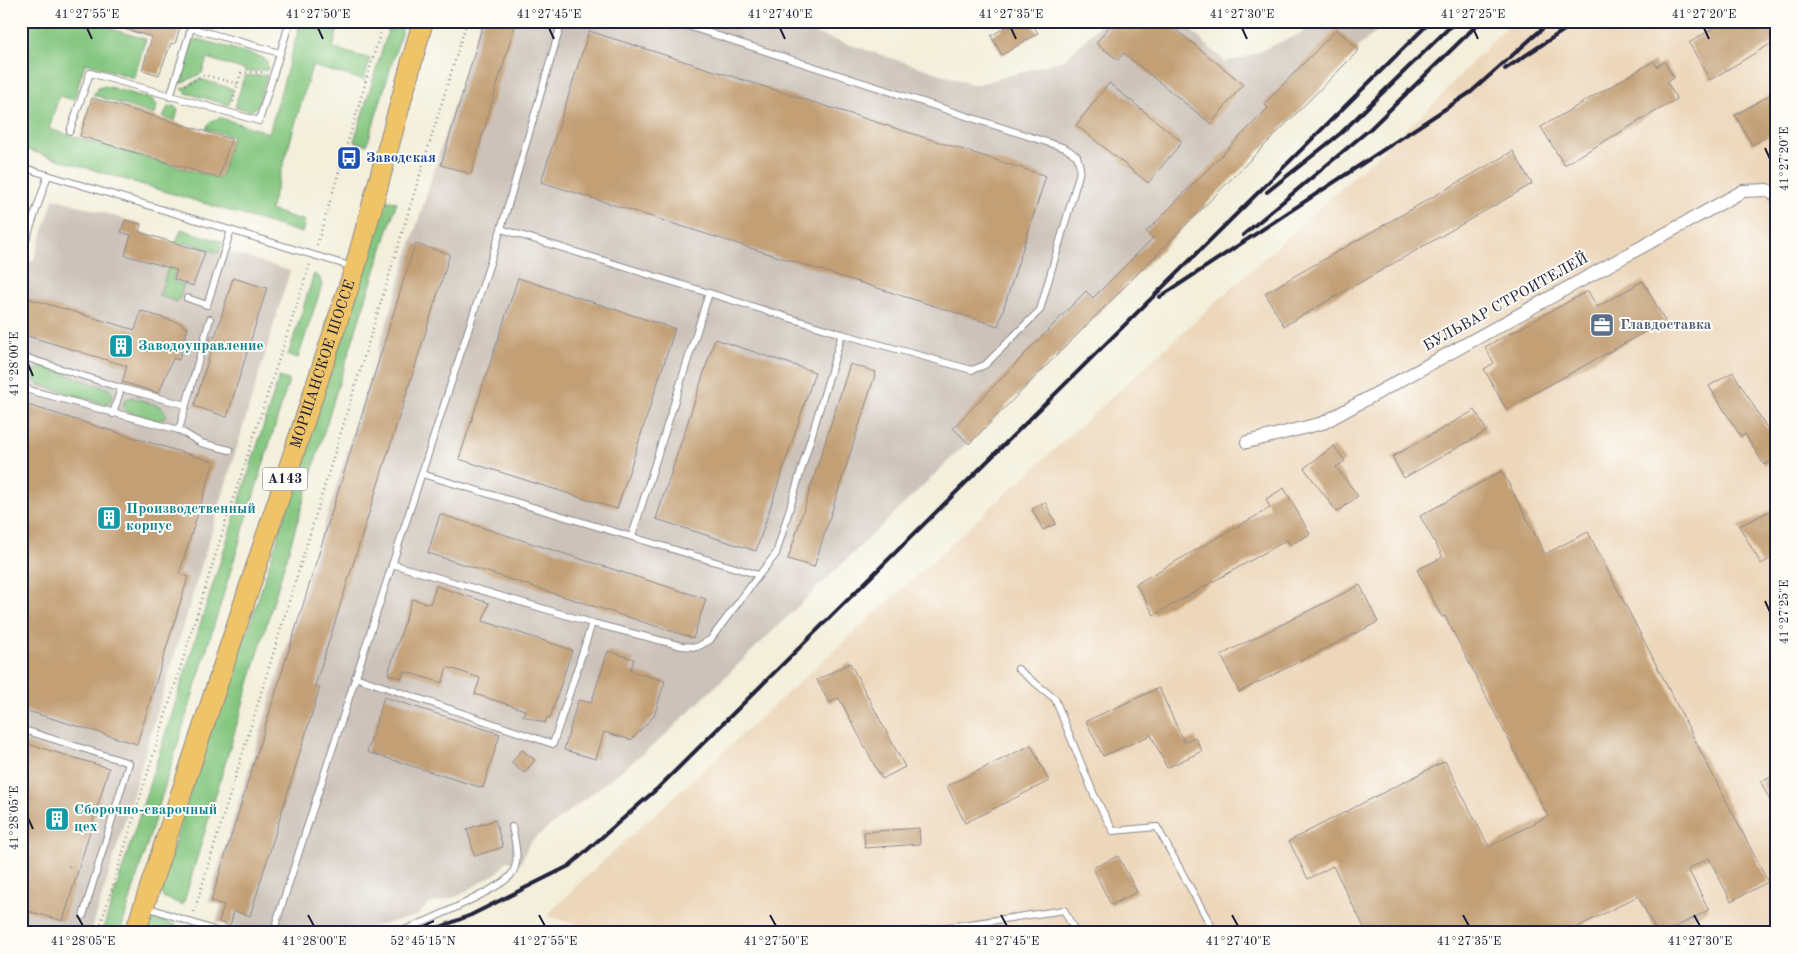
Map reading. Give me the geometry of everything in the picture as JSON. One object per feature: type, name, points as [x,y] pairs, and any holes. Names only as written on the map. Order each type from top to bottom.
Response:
[{"type":"main road","name":"МОРШАНСКОЕ ШОССЕ","points":[[135,933],[356,268],[423,21]]},
{"type":"street","name":"БУЛЬВАР СТРОИТЕЛЕЙ","points":[[1247,442],[1323,423],[1743,191],[1767,190],[1777,196]]},
{"type":"lane","points":[[70,131],[90,73],[171,94],[259,121],[290,21]]},
{"type":"lane","points":[[276,923],[501,229],[562,21]]},
{"type":"lane","points":[[501,229],[842,334],[972,370],[985,365],[1040,310],[1080,167],[1077,156],[1065,148],[672,21]]},
{"type":"lane","points":[[171,94],[191,28],[280,53]]},
{"type":"lane","points":[[21,167],[356,268]]},
{"type":"lane","points":[[21,255],[48,175]]},
{"type":"lane","points":[[187,298],[207,304],[232,230]]},
{"type":"lane","points":[[632,536],[709,293]]},
{"type":"lane","points":[[179,430],[210,319]]},
{"type":"lane","points":[[392,564],[592,623],[682,646],[702,646],[710,640],[776,554],[842,334]]},
{"type":"lane","points":[[21,356],[121,388],[186,405]]},
{"type":"lane","points":[[21,388],[179,430],[201,442],[230,450]]},
{"type":"lane","points":[[113,414],[121,388]]},
{"type":"lane","points":[[422,474],[759,575]]},
{"type":"lane","points":[[355,678],[553,744],[592,623]]},
{"type":"lane","points":[[1018,669],[1054,700],[1094,795],[1113,832],[1157,826],[1214,933]]},
{"type":"lane","points":[[21,729],[129,763],[83,916]]},
{"type":"lane","points":[[394,933],[408,929],[484,892],[510,875],[517,858],[512,827]]},
{"type":"lane","points":[[143,906],[222,933]]},
{"type":"lane","points":[[922,931],[1064,910],[1076,933]]},
{"type":"path","points":[[98,933],[225,524],[314,254],[384,21]]},
{"type":"path","points":[[191,923],[467,21]]},
{"type":"path","points":[[230,113],[241,73],[274,72]]},
{"type":"path","points":[[171,94],[204,75],[238,84]]},
{"type":"shaded area","points":[[480,21],[776,21],[975,85],[1064,60],[1104,21],[1181,21],[1225,62],[1244,58],[1302,33],[1321,21],[1388,21],[1356,49],[966,444],[659,741],[530,842],[520,864],[507,861],[498,872],[458,896],[427,905],[417,916],[346,933],[259,933],[216,922],[221,905],[208,901]]},
{"type":"shaded area","points":[[1512,21],[1777,21],[1777,933],[611,933],[547,916],[577,885],[1430,107]]},
{"type":"shaded area","points":[[54,198],[141,224],[139,232],[175,243],[178,235],[290,271],[91,933],[57,933],[21,922],[21,259],[33,262]]},
{"type":"green space","points":[[21,21],[113,21],[111,29],[146,39],[134,78],[85,63],[74,100],[59,96],[49,129],[220,179],[232,137],[206,129],[208,124],[221,118],[269,133],[301,21],[340,21],[333,48],[370,59],[364,80],[312,66],[270,210],[305,221],[302,233],[21,148]]},
{"type":"green space","points":[[391,21],[405,21],[367,145],[354,141]]},
{"type":"green space","points":[[198,39],[262,57],[267,61],[268,70],[245,72],[245,70],[207,58],[202,73],[180,84],[190,43]]},
{"type":"green space","points":[[267,75],[258,106],[251,111],[235,107],[244,76]]},
{"type":"green space","points":[[200,79],[233,89],[229,105],[186,93],[182,89]]},
{"type":"green space","points":[[105,86],[152,99],[157,105],[155,115],[93,95],[98,88]]},
{"type":"green space","points":[[174,106],[178,110],[175,121],[163,117],[168,107]]},
{"type":"green space","points":[[380,200],[397,202],[333,402],[183,905],[163,897],[160,889],[240,635],[247,634],[373,238]]},
{"type":"green space","points":[[181,229],[223,242],[219,253],[185,242],[172,281],[184,285],[178,302],[159,296]]},
{"type":"green space","points":[[314,274],[320,278],[322,285],[298,358],[288,355]]},
{"type":"green space","points":[[42,366],[109,389],[113,394],[111,401],[105,404],[38,384],[34,380],[34,371]]},
{"type":"green space","points":[[279,377],[289,380],[120,933],[102,933]]},
{"type":"green space","points":[[132,397],[162,407],[166,414],[165,417],[158,421],[126,411],[123,408],[125,400]]},
{"type":"green space","points":[[156,919],[176,925],[174,933],[147,933],[150,922]]},
{"type":"building","points":[[109,21],[182,21],[175,44],[171,43],[159,75],[142,70],[152,37],[109,24]]},
{"type":"building","points":[[484,21],[516,21],[471,174],[441,165]]},
{"type":"building","points":[[1015,21],[1030,21],[1038,33],[1002,55],[991,36]]},
{"type":"building","points":[[1114,21],[1165,21],[1243,84],[1211,124],[1123,53],[1118,60],[1096,43]]},
{"type":"building","points":[[1725,21],[1777,21],[1777,40],[1710,80],[1689,43]]},
{"type":"building","points":[[1337,29],[1359,50],[969,444],[953,428],[1086,291],[1093,298],[1153,238],[1146,232],[1268,108],[1264,104]]},
{"type":"building","points":[[589,31],[1046,176],[998,326],[541,182]]},
{"type":"building","points":[[1654,61],[1657,67],[1664,61],[1674,78],[1667,82],[1677,99],[1564,165],[1541,127]]},
{"type":"building","points":[[1109,83],[1182,142],[1148,183],[1076,125]]},
{"type":"building","points":[[1777,91],[1777,131],[1752,145],[1735,115]]},
{"type":"building","points":[[92,98],[231,139],[219,178],[80,136]]},
{"type":"building","points":[[1513,151],[1532,184],[1284,326],[1265,293]]},
{"type":"building","points":[[125,220],[141,224],[139,232],[205,252],[193,286],[174,279],[177,270],[125,255],[131,235],[121,232]]},
{"type":"building","points":[[415,244],[450,254],[315,686],[320,687],[250,916],[234,911],[230,926],[219,922],[224,905],[211,901]]},
{"type":"building","points":[[233,278],[267,288],[227,417],[194,406],[212,348],[208,346],[211,336],[215,337]]},
{"type":"building","points":[[518,278],[675,329],[617,509],[459,459]]},
{"type":"building","points":[[1643,281],[1665,321],[1506,409],[1484,369],[1494,363],[1485,347],[1588,291],[1597,307]]},
{"type":"building","name":"Заводоуправление","points":[[27,298],[135,330],[141,311],[183,324],[183,326],[188,328],[179,360],[173,358],[159,393],[122,382],[127,366],[21,334],[21,316]]},
{"type":"building","points":[[715,339],[815,372],[756,551],[656,519]]},
{"type":"building","points":[[850,364],[876,372],[814,567],[788,559]]},
{"type":"building","points":[[1733,372],[1767,428],[1777,422],[1777,458],[1764,465],[1745,434],[1741,437],[1709,386]]},
{"type":"building","name":"Производственный корпус","points":[[21,403],[214,462],[179,574],[188,577],[137,744],[21,709]]},
{"type":"building","points":[[1475,410],[1487,431],[1404,478],[1392,457]]},
{"type":"building","points":[[1334,446],[1345,461],[1336,467],[1358,496],[1337,512],[1304,468]]},
{"type":"building","points":[[1502,471],[1545,554],[1588,532],[1768,882],[1731,901],[1709,858],[1688,869],[1709,910],[1664,933],[1657,933],[1638,896],[1566,933],[1367,933],[1333,866],[1308,879],[1289,841],[1445,761],[1489,847],[1548,816],[1445,616],[1442,617],[1417,570],[1443,557],[1420,516]]},
{"type":"building","points":[[1284,488],[1310,534],[1290,545],[1287,540],[1154,615],[1136,584],[1270,508],[1266,499]]},
{"type":"building","points":[[1045,502],[1056,524],[1043,530],[1032,509]]},
{"type":"building","points":[[1777,508],[1777,555],[1761,564],[1739,526]]},
{"type":"building","points":[[440,514],[706,599],[693,638],[428,553]]},
{"type":"building","points":[[1360,585],[1378,622],[1239,692],[1221,655]]},
{"type":"building","points":[[436,586],[489,603],[483,621],[572,650],[550,718],[547,717],[545,723],[523,716],[525,710],[475,694],[480,678],[447,667],[442,683],[404,671],[401,678],[388,674],[412,599],[430,604]]},
{"type":"building","points":[[608,651],[634,659],[630,671],[665,681],[654,716],[631,740],[604,732],[596,759],[564,750],[578,700],[591,703]]},
{"type":"building","points":[[850,663],[905,767],[882,779],[839,698],[829,703],[817,680]]},
{"type":"building","points":[[1159,688],[1184,742],[1195,737],[1202,751],[1167,768],[1151,735],[1103,756],[1086,721]]},
{"type":"building","points":[[384,697],[500,734],[483,788],[367,752]]},
{"type":"building","name":"Сборочно-сварочный цех","points":[[21,742],[109,768],[63,921],[21,909]]},
{"type":"building","points":[[1031,745],[1049,781],[965,823],[947,786]]},
{"type":"building","points":[[522,750],[535,760],[524,773],[511,763]]},
{"type":"building","points":[[1777,774],[1777,815],[1761,782]]},
{"type":"building","points":[[495,820],[503,847],[475,856],[467,829]]},
{"type":"building","points":[[919,828],[920,844],[865,848],[864,832]]},
{"type":"building","points":[[1118,856],[1137,892],[1111,905],[1093,868]]},
{"type":"railway","points":[[425,933],[471,915],[569,866],[658,788],[1431,21]]},
{"type":"railway","points":[[1267,192],[1341,133],[1456,21]]},
{"type":"railway","points":[[1243,235],[1370,129],[1481,21]]},
{"type":"railway","points":[[1160,297],[1471,92],[1551,21]]},
{"type":"railway","points":[[1505,69],[1578,21]]},
{"type":"railway","points":[[21,930],[31,933]]},
{"type":"place","name":"Заводская","points":[[349,158]]},
{"type":"place","name":"Главдоставка","points":[[1602,325]]},
{"type":"place","name":"Заводоуправление","points":[[121,346]]},
{"type":"place","name":"Производственный корпус","points":[[109,518]]},
{"type":"place","name":"Сборочно-сварочный цех","points":[[57,819]]}]
